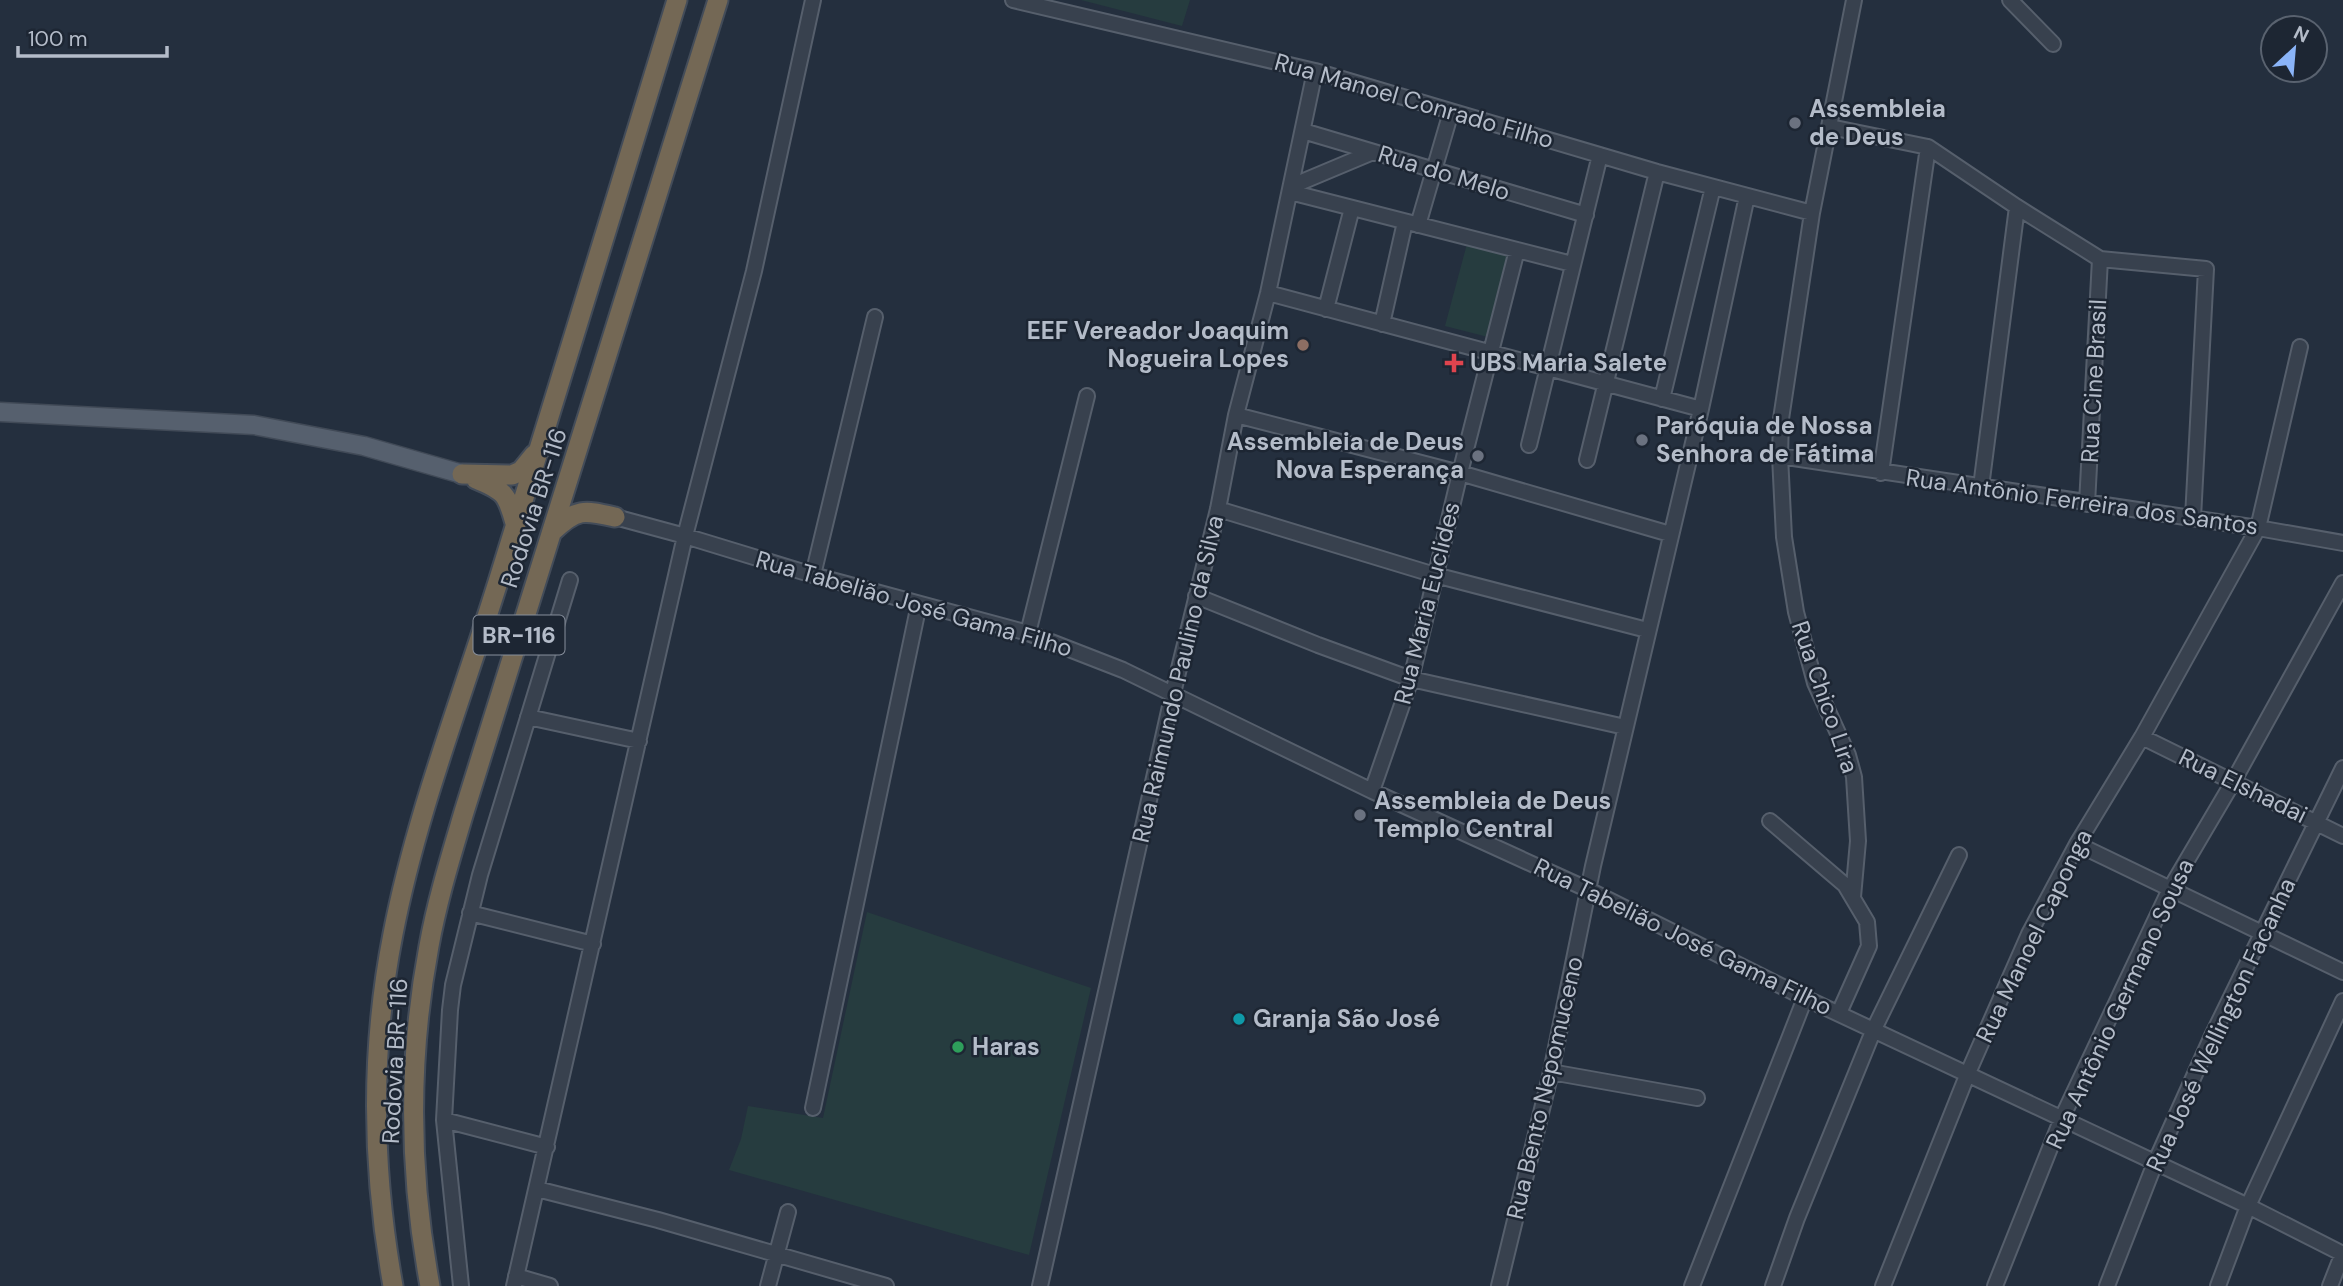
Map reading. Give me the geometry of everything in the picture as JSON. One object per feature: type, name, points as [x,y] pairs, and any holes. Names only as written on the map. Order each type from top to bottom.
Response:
[{"type":"highway","name":"Rodovia BR-116","points":[[393,1286],[384,1237],[377,1170],[375,1097],[380,1021],[397,911],[677,0]]},
{"type":"highway","name":"Rodovia BR-116","points":[[430,1286],[419,1212],[414,1138],[417,1037],[429,948],[464,812],[718,0]]},
{"type":"highway","points":[[463,474],[512,475],[522,471],[539,449]]},
{"type":"highway","points":[[573,468],[578,487],[588,500],[615,517]]},
{"type":"highway","points":[[463,474],[500,489],[508,498],[515,523]]},
{"type":"highway","points":[[553,532],[567,517],[588,510],[615,517]]},
{"type":"main road","points":[[0,412],[254,425],[363,446],[463,474]]},
{"type":"street","points":[[550,1286],[515,1281],[685,536],[754,271],[813,0]]},
{"type":"street","name":"Rua Manoel Conrado Filho","points":[[1013,0],[1315,71],[1657,172],[1812,213]]},
{"type":"street","name":"Rua Chico Lira","points":[[1839,1013],[1869,946],[1867,922],[1853,897],[1858,830],[1854,776],[1848,755],[1815,683],[1796,612],[1784,537],[1780,456],[1781,419],[1812,213],[1854,0]]},
{"type":"street","points":[[2010,0],[2053,44]]},
{"type":"street","name":"Rua Raimundo Paulino da Silva","points":[[1040,1286],[1173,692],[1218,509],[1236,415],[1268,293],[1315,71]]},
{"type":"street","points":[[1382,324],[1412,223],[1434,171],[1451,112]]},
{"type":"street","points":[[1830,127],[1928,147],[2100,259],[2206,269],[2193,518]]},
{"type":"street","name":"Rua do Melo","points":[[1303,131],[1586,215]]},
{"type":"street","points":[[1881,473],[1928,147]]},
{"type":"street","points":[[1291,189],[1373,152]]},
{"type":"street","points":[[1529,445],[1600,155]]},
{"type":"street","points":[[1587,460],[1657,172]]},
{"type":"street","points":[[1662,399],[1713,187]]},
{"type":"street","points":[[1291,189],[1352,208],[1572,264]]},
{"type":"street","name":"Rua Bento Nepomuceno","points":[[1499,1286],[1551,1072],[1588,890],[1647,630],[1701,410],[1747,196]]},
{"type":"street","points":[[1980,487],[2017,207]]},
{"type":"street","points":[[1325,309],[1352,208]]},
{"type":"street","name":"Rua Maria Euclides","points":[[1372,791],[1411,679],[1517,250]]},
{"type":"street","name":"Rua Cine Brasil","points":[[2087,504],[2100,259]]},
{"type":"street","points":[[1268,293],[1701,410]]},
{"type":"street","points":[[813,575],[875,317]]},
{"type":"street","name":"Rua Manoel Caponga","points":[[1883,1286],[1968,1073],[2029,934],[2077,844],[2142,737],[2258,528],[2300,347]]},
{"type":"street","points":[[1028,633],[1087,396]]},
{"type":"street","points":[[1236,415],[1460,473],[1670,534]]},
{"type":"street","name":"Rua Antônio Ferreira dos Santos","points":[[1780,456],[2343,543]]},
{"type":"street","points":[[1218,509],[1435,575],[1647,630]]},
{"type":"street","name":"Rua Tabelião José Gama Filho","points":[[615,517],[813,575],[1028,633],[1077,650],[1173,692],[1372,791],[1588,890],[1805,998],[2248,1206],[2343,1254]]},
{"type":"street","points":[[461,1286],[444,1120],[450,1010],[470,913],[570,580]]},
{"type":"street","name":"Rua Antônio Germano Sousa","points":[[1995,1286],[2062,1118],[2170,889],[2233,782],[2343,583]]},
{"type":"street","points":[[1196,596],[1411,679],[1625,727]]},
{"type":"street","points":[[813,1108],[919,604]]},
{"type":"street","points":[[527,717],[639,741]]},
{"type":"street","name":"Rua Elshadai","points":[[2142,737],[2343,836]]},
{"type":"street","name":"Rua José Wellington Facanha","points":[[2107,1286],[2155,1163],[2212,1036],[2343,768]]},
{"type":"street","points":[[1770,821],[1845,884],[1853,897]]},
{"type":"street","points":[[2077,844],[2343,972]]},
{"type":"street","points":[[1773,1286],[1802,1206],[1874,1029],[1959,855]]},
{"type":"street","points":[[470,913],[593,944]]},
{"type":"street","points":[[1692,1286],[1805,998]]},
{"type":"street","points":[[2218,1286],[2248,1206],[2343,1001]]},
{"type":"street","points":[[1551,1072],[1696,1098]]},
{"type":"street","points":[[444,1120],[547,1147]]},
{"type":"street","points":[[537,1189],[658,1220],[886,1286]]},
{"type":"street","points":[[768,1286],[788,1212]]},
{"type":"street","points":[[2330,1286],[2343,1254]]},
{"type":"green space","points":[[1081,0],[1190,0],[1182,26]]},
{"type":"green space","points":[[1468,240],[1511,251],[1488,337],[1445,326]]},
{"type":"green space","name":"Haras","points":[[867,912],[1091,988],[1029,1255],[729,1170],[741,1139],[748,1106],[823,1118]]},
{"type":"place","name":"Assembleia de Deus","points":[[1795,123]]},
{"type":"place","name":"EEF Vereador Joaquim Nogueira Lopes","points":[[1303,345]]},
{"type":"place","name":"UBS Maria Salete","points":[[1454,363]]},
{"type":"place","name":"Paróquia de Nossa Senhora de Fátima","points":[[1642,440]]},
{"type":"place","name":"Assembleia de Deus Nova Esperança","points":[[1478,456]]},
{"type":"place","name":"Assembleia de Deus Templo Central","points":[[1360,815]]},
{"type":"place","name":"Granja São José","points":[[1239,1019]]},
{"type":"place","name":"Haras","points":[[958,1047]]}]
